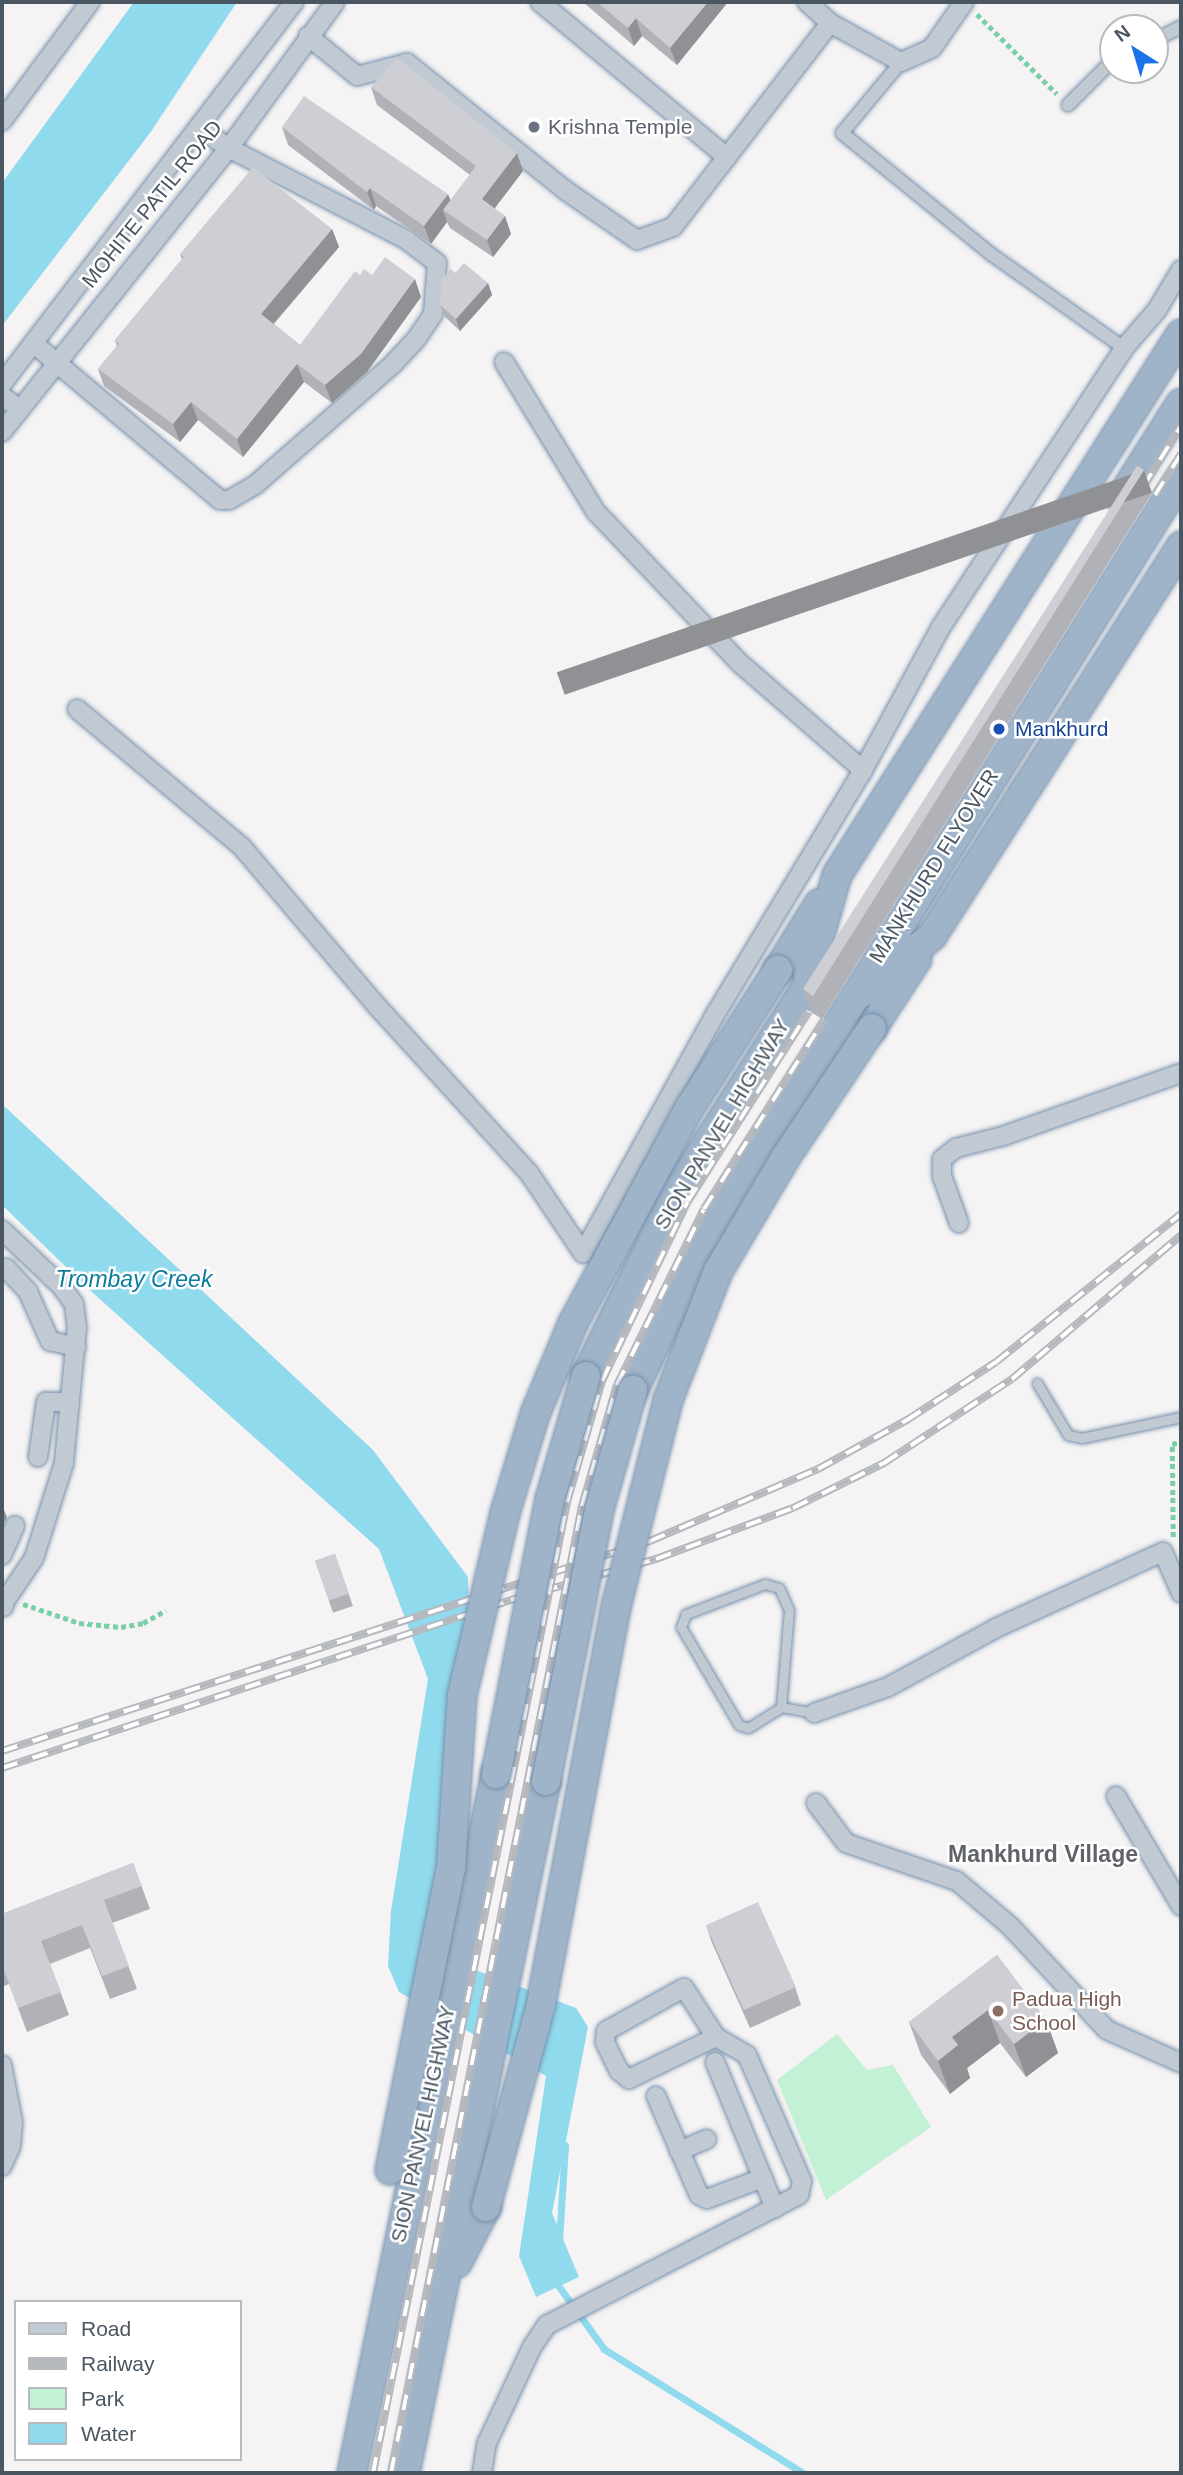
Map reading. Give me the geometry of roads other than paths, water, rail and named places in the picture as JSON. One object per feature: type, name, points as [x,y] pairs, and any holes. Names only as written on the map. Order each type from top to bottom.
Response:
[{"type":"highway","points":[[392,2273],[390,2170],[451,1868],[462,1695],[505,1513],[536,1414],[573,1323],[690,1107],[1181,337]]},
{"type":"highway","points":[[1107,520],[1181,403]]},
{"type":"highway","name":"MANKHURD FLYOVER","points":[[845,1007],[1181,478]]},
{"type":"highway","points":[[405,2473],[442,2290],[486,2207],[541,2004],[616,1607],[668,1400],[718,1271],[785,1158],[932,936],[1181,546]]},
{"type":"highway","points":[[805,986],[837,875]]},
{"type":"highway","name":"MANKHURD FLYOVER","points":[[805,986],[852,917]]},
{"type":"highway","points":[[845,1007],[932,936]]},
{"type":"highway","name":"SION PANVEL HIGHWAY","points":[[352,2473],[551,1499],[586,1376],[675,1194],[805,986]]},
{"type":"highway","name":"SION PANVEL HIGHWAY","points":[[442,2290],[599,1510],[633,1390],[718,1215],[845,1007]]},
{"type":"street","points":[[2,121],[90,2]]},
{"type":"street","points":[[2,384],[293,2]]},
{"type":"street","name":"MOHITE PATIL ROAD","points":[[2,432],[95,311],[229,148],[335,2]]},
{"type":"street","points":[[540,2],[727,157]]},
{"type":"street","points":[[807,2],[830,23],[901,62]]},
{"type":"street","points":[[969,6],[932,48],[901,62],[842,133],[991,254],[1124,348]]},
{"type":"street","points":[[308,36],[357,76],[407,63],[565,190],[637,240],[673,227],[830,23]]},
{"type":"street","points":[[1068,105],[1099,74]]},
{"type":"street","points":[[33,343],[57,360],[220,500],[229,500],[255,485],[393,364],[416,338],[433,314],[437,263],[407,240],[229,148],[198,127]]},
{"type":"street","points":[[77,709],[242,848],[376,1005],[529,1173],[583,1253],[713,1018],[863,770],[941,627],[1124,348],[1157,310],[1181,270]]},
{"type":"street","points":[[71,292],[95,311]]},
{"type":"street","points":[[1157,310],[1181,337]]},
{"type":"street","points":[[504,362],[596,512],[741,664],[863,770]]},
{"type":"street","points":[[2,396],[19,409]]},
{"type":"street","points":[[959,1223],[942,1176],[942,1159],[956,1148],[1003,1136],[1181,1073]]},
{"type":"street","points":[[2,1230],[75,1304],[76,1347],[64,1463],[34,1558],[3,1602]]},
{"type":"street","points":[[6,1268],[28,1292],[50,1341],[76,1347]]},
{"type":"street","points":[[38,1457],[47,1394],[70,1402]]},
{"type":"street","points":[[2,1555],[15,1526]]},
{"type":"street","points":[[814,1713],[888,1688],[996,1628],[1163,1552],[1181,1593]]},
{"type":"street","points":[[1116,1796],[1181,1906]]},
{"type":"street","points":[[816,1802],[846,1843],[957,1881],[1010,1926],[1107,2030],[1181,2063]]},
{"type":"street","points":[[482,2473],[487,2443],[532,2347],[547,2325],[799,2195],[802,2181],[747,2055],[716,2038],[684,1988],[606,2031],[605,2042],[620,2071],[629,2079],[716,2038]]},
{"type":"street","points":[[715,2062],[775,2208]]},
{"type":"street","points":[[2,2066],[13,2122],[11,2146],[2,2165]]},
{"type":"street","points":[[656,2096],[699,2195],[707,2199],[763,2178]]},
{"type":"street","points":[[678,2151],[707,2138]]},
{"type":"lane","points":[[1037,1382],[1068,1435],[1082,1438],[1181,1417]]},
{"type":"lane","points":[[781,1707],[789,1610],[779,1588],[765,1584],[686,1615],[681,1627],[739,1725],[748,1728],[781,1707],[814,1713]]},
{"type":"water","points":[[134,2],[237,2],[150,133],[2,326],[2,183]]},
{"type":"water","name":"Trombay Creek","points":[[2,1104],[373,1450],[468,1577],[471,1679],[446,1959],[576,2008],[588,2027],[552,2213],[579,2277],[536,2297],[519,2256],[546,2076],[399,1992],[388,1966],[391,1911],[428,1679],[379,1549],[93,1293],[2,1205]]},
{"type":"waterway","points":[[559,2241],[565,2145]]},
{"type":"waterway","points":[[557,2278],[557,2284],[604,2349],[803,2473]]},
{"type":"railway","points":[[1143,487],[1181,426]]},
{"type":"railway","points":[[1155,495],[1181,454]]},
{"type":"railway","points":[[373,2473],[567,1502],[602,1381],[688,1201],[809,1011]]},
{"type":"railway","points":[[391,2473],[582,1506],[617,1385],[704,1209],[824,1020]]},
{"type":"railway","points":[[2,1751],[650,1541],[818,1469],[907,1420],[996,1362],[1181,1214]]},
{"type":"railway","points":[[2,1768],[511,1600],[656,1559],[793,1508],[884,1463],[1012,1379],[1181,1235]]},
{"type":"place","name":"Krishna Temple","points":[[534,127]]},
{"type":"place","name":"Mankhurd","points":[[999,729]]},
{"type":"place","name":"Padua High School","points":[[998,2011]]},
{"type":"district","name":"Mankhurd Village","points":[[1043,1854]]}]
